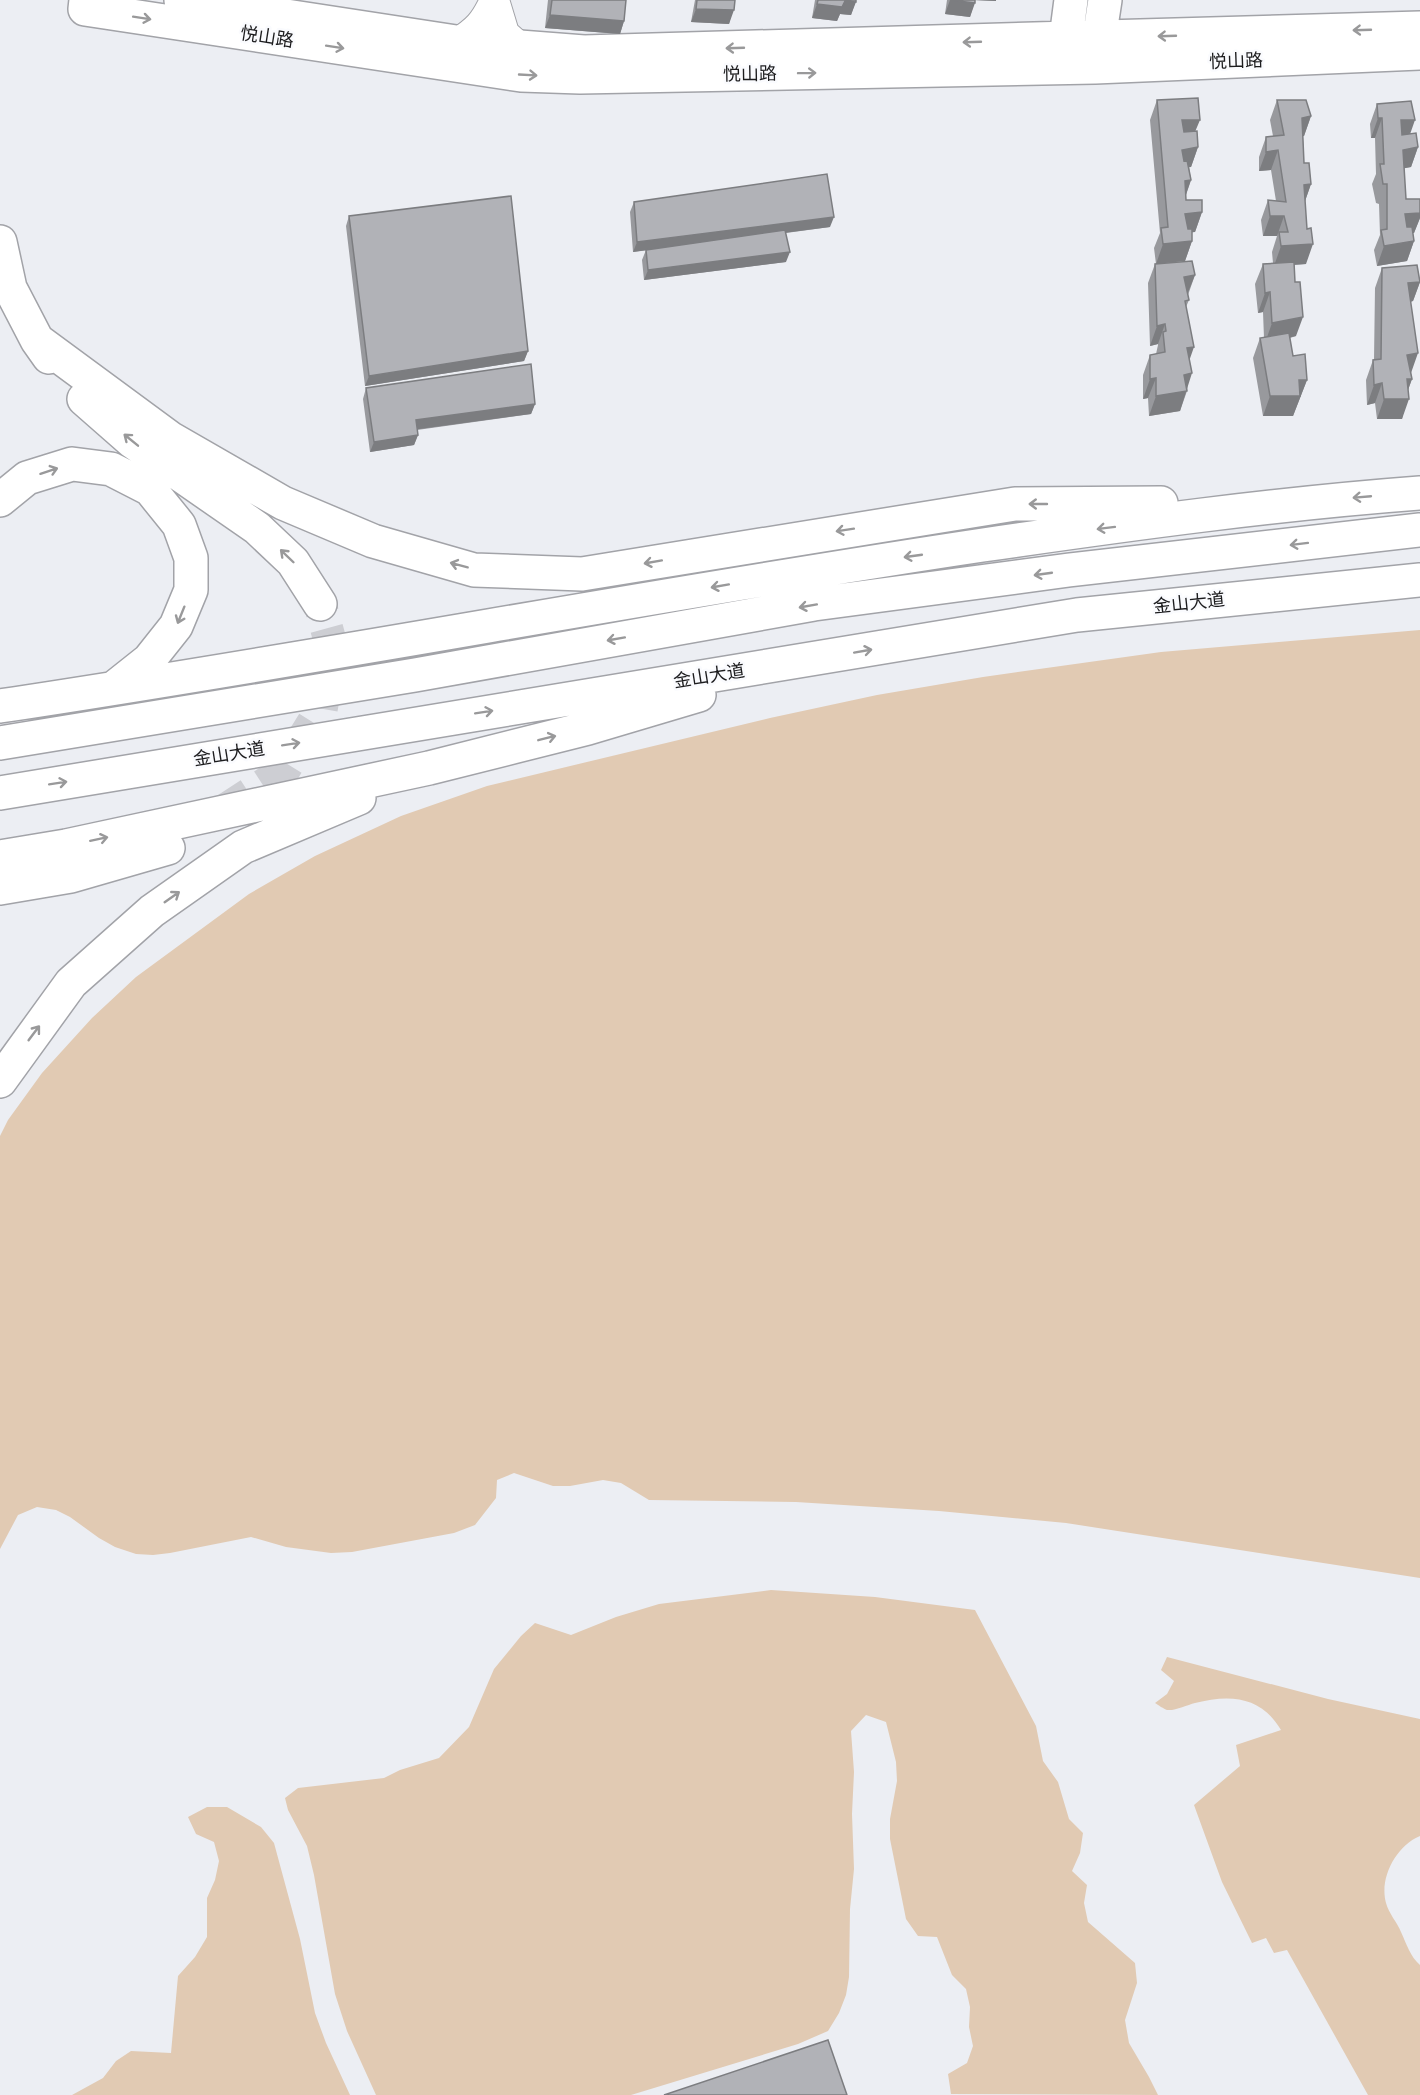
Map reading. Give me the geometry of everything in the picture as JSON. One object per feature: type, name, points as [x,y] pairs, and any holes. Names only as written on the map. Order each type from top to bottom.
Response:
[{"type":"main road","name":"悦山路","points":[[181,0],[456,42],[584,52],[1064,53]]},
{"type":"main road","points":[[1064,53],[1071,0]]},
{"type":"main road","points":[[1097,52],[1105,0]]},
{"type":"main road","name":"悦山路","points":[[85,4],[521,75],[580,77],[1097,52],[1420,53]]},
{"type":"main road","name":"悦山路","points":[[1097,52],[1420,28]]},
{"type":"main road","points":[[0,242],[10,288],[37,340],[78,394],[133,442],[257,528],[293,562],[320,604]]},
{"type":"main road","points":[[37,340],[170,438],[283,502],[372,542],[474,570],[582,574],[1015,504],[1306,502]]},
{"type":"main road","points":[[0,500],[27,478],[72,464],[111,469],[150,489],[179,525],[191,558],[191,590],[176,626],[149,660],[114,689]]},
{"type":"main road","points":[[0,706],[114,689],[793,573],[1072,532],[1306,502],[1420,493]]},
{"type":"main road","points":[[0,743],[416,675],[814,604],[1069,570],[1420,530]]},
{"type":"main road","name":"金山大道","points":[[0,793],[1077,615],[1420,580]]},
{"type":"main road","points":[[0,857],[66,846],[429,768],[588,728],[823,657]]},
{"type":"main road","points":[[0,1081],[71,982],[152,911],[243,847],[429,768]]},
{"type":"main road","points":[[0,888],[71,876],[168,848]]},
{"type":"street","points":[[456,42],[472,32],[484,20],[494,0]]},
{"type":"street","points":[[494,0],[506,33],[523,48]]},
{"type":"shaded area","points":[[1420,630],[1420,1578],[1066,1523],[939,1511],[796,1502],[649,1500],[621,1483],[603,1480],[570,1486],[553,1486],[514,1473],[497,1480],[496,1498],[475,1525],[454,1533],[352,1552],[331,1553],[286,1547],[251,1537],[170,1553],[136,1554],[115,1547],[56,1510],[37,1507],[18,1515],[0,1549],[0,1136],[8,1120],[42,1073],[92,1018],[136,977],[249,894],[315,856],[401,816],[487,786],[770,718],[877,695],[983,677],[1161,652]]},
{"type":"shaded area","points":[[771,1590],[875,1597],[975,1610],[1036,1726],[1043,1761],[1058,1782],[1069,1819],[1083,1833],[1080,1853],[1072,1871],[1087,1885],[1084,1903],[1088,1922],[1135,1963],[1137,1983],[1125,2020],[1129,2043],[1158,2095],[951,2094],[948,2074],[967,2063],[973,2046],[966,1989],[952,1975],[937,1937],[918,1936],[906,1919],[890,1839],[890,1819],[897,1781],[896,1762],[886,1722],[866,1715],[851,1731],[854,1772],[852,1814],[854,1869],[850,1909],[849,1977],[846,1995],[839,2013],[828,2031],[798,2044],[631,2095],[376,2095],[347,2031],[335,1994],[307,1846],[288,1810],[285,1798],[298,1788],[384,1778],[400,1770],[439,1758],[469,1727],[494,1669],[521,1636],[535,1623],[571,1635],[616,1617],[659,1604]]},
{"type":"shaded area","points":[[1167,1657],[1328,1699],[1420,1719],[1420,1836],[1404,1847],[1391,1864],[1384,1893],[1389,1911],[1411,1954],[1420,1965],[1420,2095],[1368,2095],[1287,1950],[1274,1953],[1266,1938],[1252,1943],[1222,1882],[1194,1805],[1240,1766],[1236,1745],[1281,1730],[1264,1710],[1244,1700],[1208,1700],[1170,1710],[1159,1706],[1155,1703],[1167,1694],[1174,1681],[1161,1670]]},
{"type":"shaded area","points":[[207,1807],[227,1807],[261,1827],[274,1843],[300,1939],[315,2013],[350,2095],[72,2095],[103,2078],[116,2061],[131,2051],[171,2053],[178,1976],[195,1957],[207,1937],[207,1898],[215,1880],[219,1861],[214,1842],[196,1834],[188,1817]]},
{"type":"building","points":[[552,0],[626,0],[624,21],[550,15]]},
{"type":"building","points":[[697,0],[735,0],[734,10],[696,9]]},
{"type":"building","points":[[818,0],[856,0],[856,2],[845,1],[842,7],[817,4]]},
{"type":"building","points":[[950,0],[975,0],[975,3]]},
{"type":"building","points":[[1198,98],[1200,120],[1182,120],[1184,132],[1197,131],[1198,147],[1182,150],[1184,161],[1187,160],[1191,180],[1185,181],[1186,200],[1202,200],[1202,212],[1185,214],[1188,229],[1192,229],[1192,241],[1163,244],[1161,228],[1168,227],[1157,100]]},
{"type":"building","points":[[1277,100],[1306,100],[1311,116],[1302,118],[1304,163],[1309,163],[1311,184],[1304,185],[1307,229],[1311,228],[1313,244],[1281,246],[1279,232],[1288,232],[1284,216],[1270,216],[1268,200],[1286,202],[1278,150],[1266,152],[1266,137],[1284,135]]},
{"type":"building","points":[[1411,101],[1415,120],[1401,120],[1402,135],[1416,133],[1418,147],[1403,150],[1406,199],[1420,199],[1420,213],[1405,214],[1407,227],[1412,227],[1414,241],[1384,246],[1381,230],[1387,229],[1387,184],[1383,184],[1380,164],[1384,164],[1382,118],[1378,118],[1377,104]]},
{"type":"building","points":[[827,174],[834,217],[637,242],[634,202]]},
{"type":"building","points":[[511,196],[528,351],[369,376],[349,216]]},
{"type":"building","points":[[785,230],[790,252],[648,270],[646,250]]},
{"type":"building","points":[[1192,261],[1195,275],[1184,277],[1189,300],[1185,301],[1194,347],[1187,348],[1192,373],[1184,375],[1187,391],[1156,396],[1156,378],[1150,379],[1150,355],[1165,352],[1163,332],[1166,331],[1165,324],[1157,326],[1155,264]]},
{"type":"building","points":[[1294,262],[1295,282],[1300,282],[1303,317],[1272,323],[1270,292],[1265,293],[1263,264]]},
{"type":"building","points":[[1417,265],[1420,282],[1408,283],[1418,353],[1407,355],[1412,379],[1407,379],[1409,399],[1384,399],[1382,383],[1374,385],[1373,360],[1381,359],[1382,268]]},
{"type":"building","points":[[1289,333],[1293,356],[1305,354],[1307,380],[1299,380],[1300,396],[1270,396],[1260,338]]},
{"type":"building","points":[[531,364],[535,404],[416,420],[418,435],[374,442],[366,388]]},
{"type":"building","points":[[828,2040],[847,2095],[664,2095]]},
{"type":"tunnel","points":[[222,812],[282,773],[321,710],[332,648],[320,604]]}]
